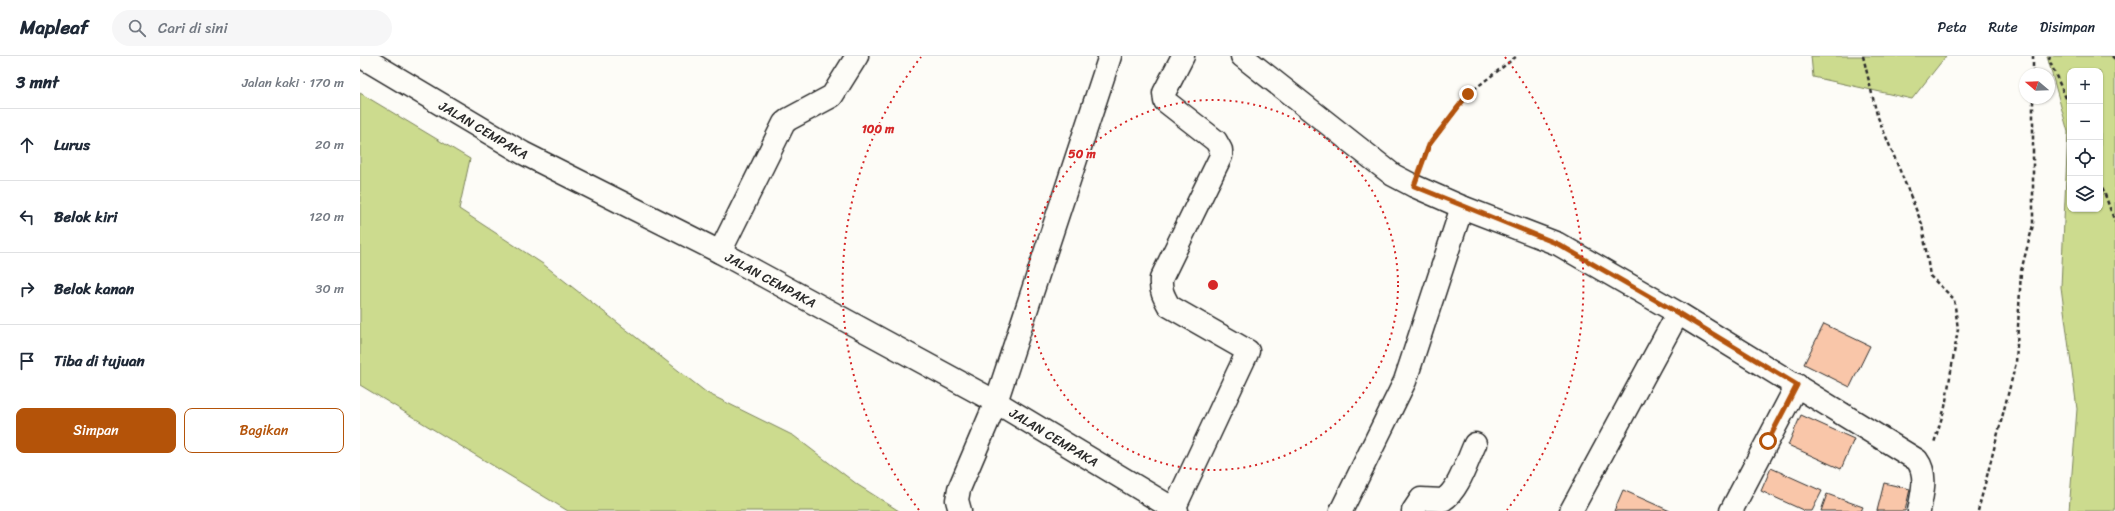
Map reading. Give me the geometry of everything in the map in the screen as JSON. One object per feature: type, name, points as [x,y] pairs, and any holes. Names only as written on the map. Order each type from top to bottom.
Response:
[{"type":"street","name":"JALAN CEMPAKA","points":[[360,56],[523,153],[720,252],[996,402],[1176,510]]},
{"type":"street","points":[[720,252],[784,123],[832,96],[857,56]]},
{"type":"street","points":[[960,511],[957,500],[959,489],[996,402],[1110,56]]},
{"type":"street","points":[[1176,510],[1248,351],[1170,306],[1164,297],[1161,286],[1161,279],[1221,156],[1221,150],[1216,141],[1165,101],[1164,93],[1183,56]]},
{"type":"street","points":[[1242,56],[1393,175],[1462,207],[1558,244],[1678,313],[1797,385],[1916,460],[1921,466],[1924,478],[1919,511]]},
{"type":"street","points":[[1341,511],[1405,381],[1462,207]]},
{"type":"street","points":[[1571,511],[1678,313]]},
{"type":"street","points":[[1732,511],[1797,385]]},
{"type":"street","points":[[1413,511],[1421,499],[1445,499],[1456,485],[1475,444]]},
{"type":"path","points":[[1414,186],[1429,145],[1468,94],[1516,56]]},
{"type":"path","points":[[1863,56],[1877,116],[1922,224],[1930,276],[1954,299],[1958,329],[1945,407],[1924,478]]},
{"type":"path","points":[[2033,56],[2033,68]]},
{"type":"path","points":[[2050,56],[2049,60],[2069,104]]},
{"type":"path","points":[[2112,56],[2115,60]]},
{"type":"path","points":[[1978,511],[2016,364],[2021,271],[2033,225],[2033,104]]},
{"type":"path","points":[[2103,188],[2115,222]]},
{"type":"green space","points":[[1811,56],[1946,56],[1912,99],[1813,77]]},
{"type":"green space","points":[[2047,56],[2115,56],[2115,511],[2069,511],[2077,409],[2061,287],[2067,154],[2067,212],[2103,212],[2103,68],[2067,68],[2067,128],[2055,85],[2055,68],[2050,68]]},
{"type":"green space","points":[[360,93],[470,159],[459,209],[543,264],[707,393],[794,436],[858,485],[899,511],[568,511],[360,385]]},
{"type":"building","points":[[1824,324],[1870,346],[1850,387],[1804,364]]},
{"type":"building","points":[[1801,415],[1854,439],[1841,469],[1788,445]]},
{"type":"building","points":[[1771,468],[1822,491],[1812,511],[1805,511],[1761,491]]},
{"type":"building","points":[[1884,483],[1910,489],[1905,511],[1877,511]]},
{"type":"building","points":[[1623,490],[1670,511],[1614,511]]},
{"type":"building","points":[[1827,494],[1863,507],[1861,511],[1821,511]]},
{"type":"route","points":[[1468,94],[1429,145],[1414,186],[1462,207],[1558,244],[1678,313],[1797,385],[1768,441]]}]
